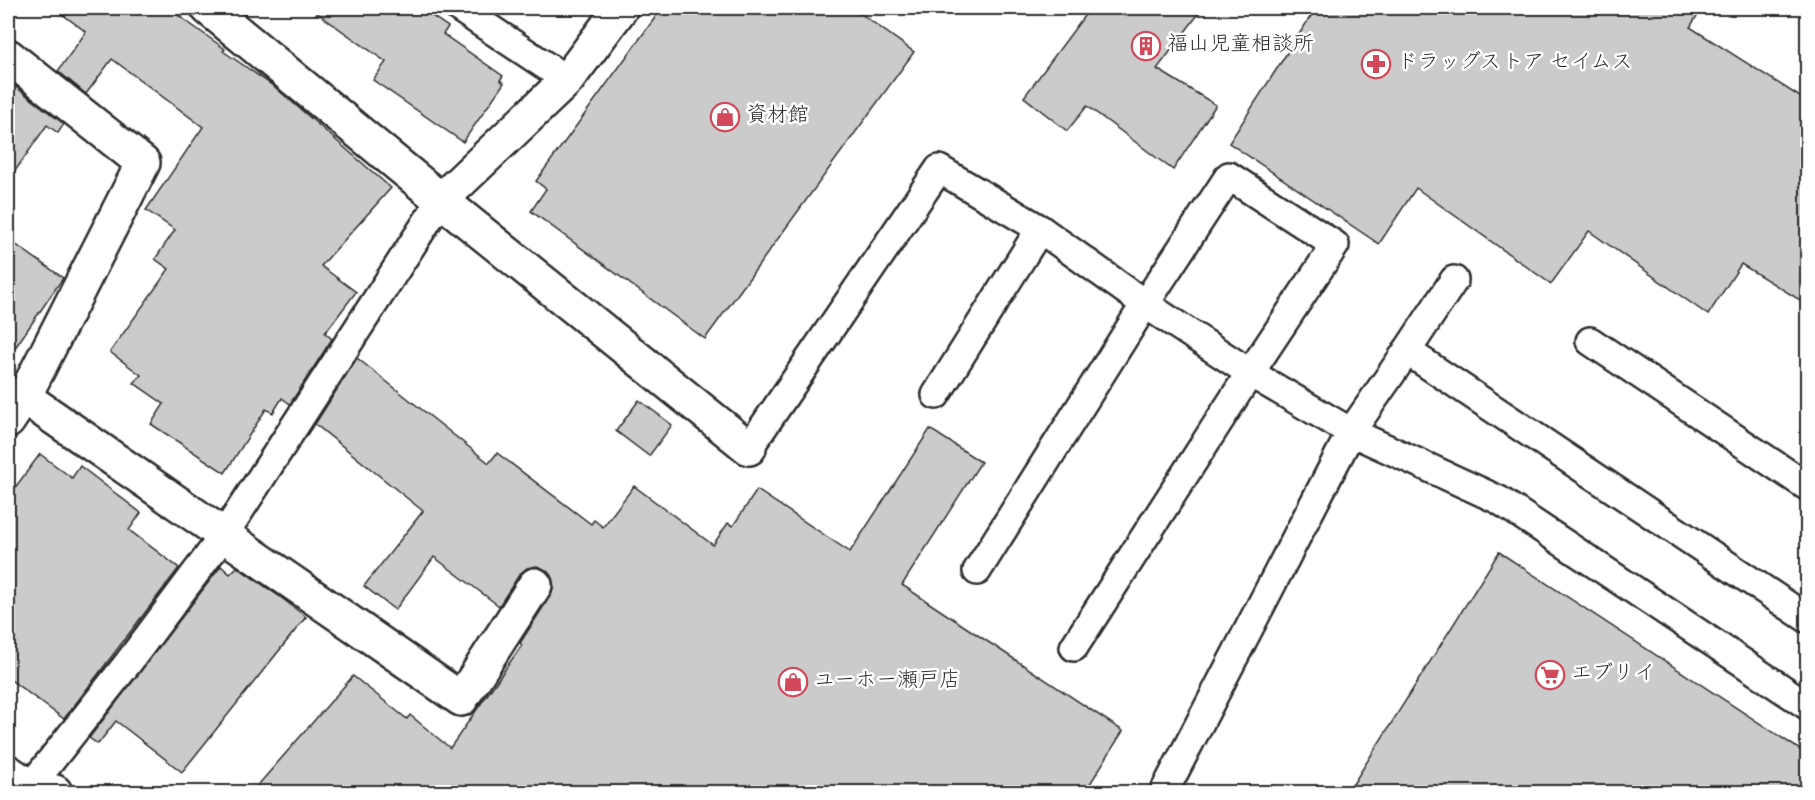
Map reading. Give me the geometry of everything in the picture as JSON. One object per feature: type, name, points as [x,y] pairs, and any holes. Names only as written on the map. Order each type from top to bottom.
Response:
[{"type":"street","points":[[208,8],[441,200],[750,448]]},
{"type":"street","points":[[441,200],[567,80],[621,8]]},
{"type":"street","points":[[8,56],[143,163],[16,409],[224,535],[461,699],[535,585]]},
{"type":"lane","points":[[459,8],[567,80]]},
{"type":"lane","points":[[750,448],[939,169],[1040,229],[1145,304],[1250,373],[1351,432],[1499,500],[1808,705]]},
{"type":"lane","points":[[977,571],[1145,304],[1229,176],[1335,245],[1074,647]]},
{"type":"lane","points":[[31,784],[128,663],[224,535],[441,200]]},
{"type":"lane","points":[[936,395],[1040,229]]},
{"type":"lane","points":[[1164,792],[1351,432],[1454,280]]},
{"type":"lane","points":[[1590,341],[1808,487]]},
{"type":"lane","points":[[1407,351],[1808,619]]},
{"type":"building","points":[[54,8],[168,8],[225,49],[223,51],[276,88],[391,188],[321,266],[356,292],[325,333],[332,339],[290,404],[282,398],[273,413],[266,409],[225,473],[151,424],[164,404],[134,383],[141,375],[110,352],[169,269],[155,259],[175,230],[146,210],[203,127],[112,59],[86,94],[58,71],[86,32]]},
{"type":"building","points":[[310,8],[420,8],[448,27],[443,34],[503,76],[500,80],[504,83],[463,142],[373,80],[386,62]]},
{"type":"building","name":"資材館","points":[[662,8],[853,8],[914,52],[705,339],[531,211],[546,189],[536,181]]},
{"type":"building","points":[[1090,8],[1203,8],[1157,69],[1216,105],[1173,170],[1087,106],[1067,131],[1024,97]]},
{"type":"building","points":[[1316,8],[1702,8],[1690,27],[1808,102],[1808,305],[1741,264],[1708,315],[1589,231],[1551,284],[1416,188],[1379,244],[1229,143]]},
{"type":"building","points":[[8,81],[64,124],[58,133],[47,125],[8,181]]},
{"type":"building","points":[[8,239],[63,278],[8,358]]},
{"type":"building","points":[[357,358],[489,463],[497,453],[591,524],[594,520],[603,527],[634,486],[713,545],[728,523],[733,526],[757,490],[850,552],[930,429],[981,462],[902,585],[1123,731],[1085,792],[252,792],[353,676],[407,719],[410,715],[450,748],[522,645],[520,643],[554,587],[552,577],[546,570],[537,566],[527,568],[519,575],[499,606],[434,557],[395,610],[364,586],[423,511],[315,424]]},
{"type":"building","points":[[639,400],[672,425],[649,456],[616,431]]},
{"type":"building","points":[[40,454],[72,478],[80,466],[141,513],[129,530],[179,568],[64,719],[8,678],[8,497]]},
{"type":"building","name":"エブリイ","points":[[1499,552],[1808,755],[1808,792],[1348,792]]},
{"type":"building","points":[[221,566],[230,574],[237,567],[306,617],[182,772],[116,721],[98,744],[89,738]]},
{"type":"place","name":"福山児童相談所","points":[[1146,46]]},
{"type":"place","name":"ドラッグストア セイムス","points":[[1376,64]]},
{"type":"place","name":"資材館","points":[[725,117]]},
{"type":"place","name":"エブリイ","points":[[1550,675]]},
{"type":"place","name":"ユーホー瀬戸店","points":[[793,682]]}]
